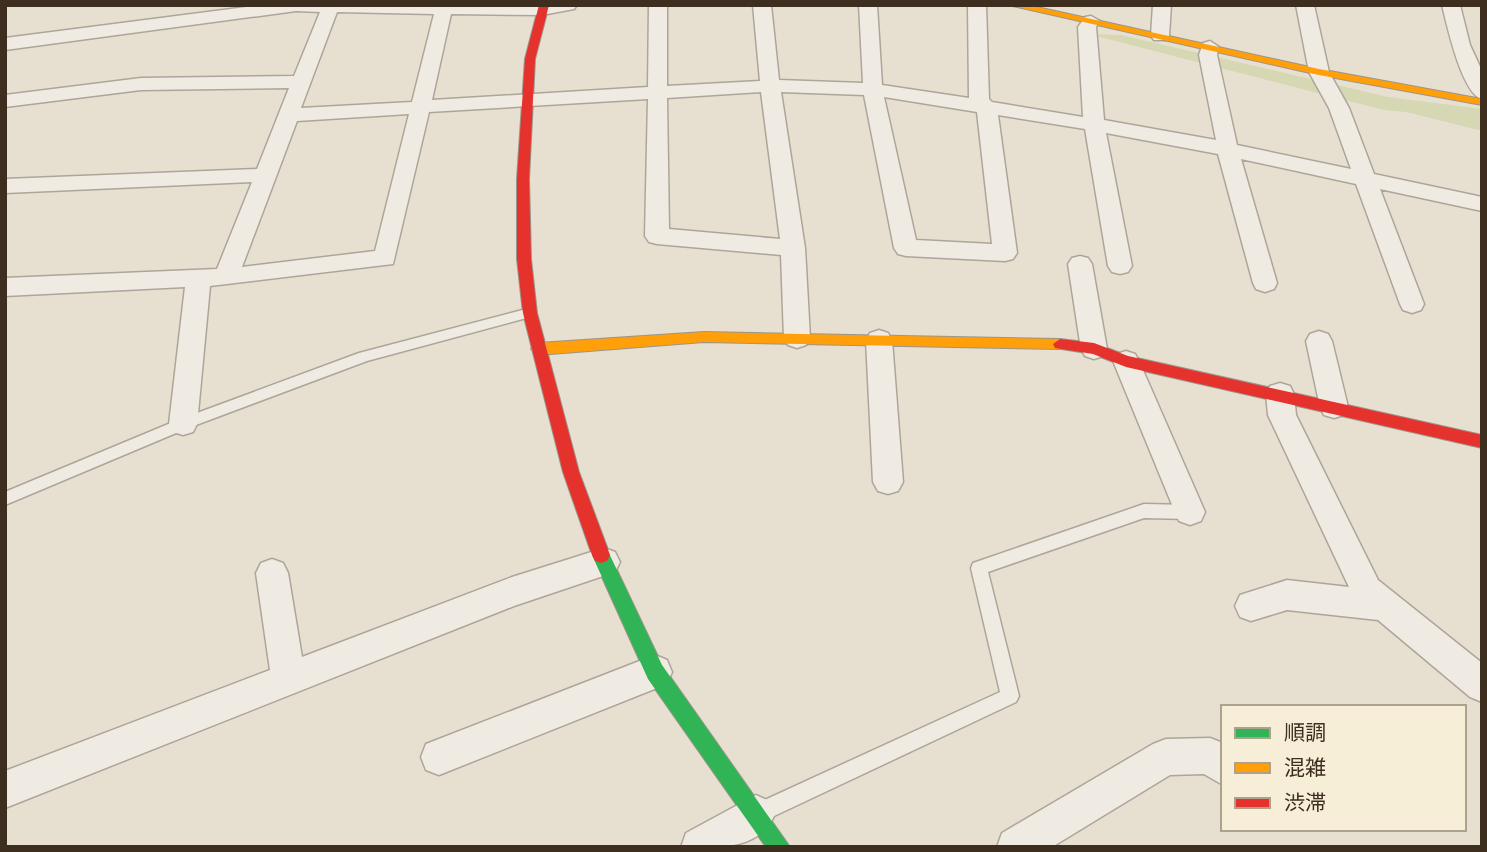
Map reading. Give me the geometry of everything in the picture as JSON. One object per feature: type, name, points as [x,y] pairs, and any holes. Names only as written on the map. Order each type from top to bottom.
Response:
[{"type":"street","points":[[5,44],[296,6],[543,8],[568,5]]},
{"type":"street","points":[[658,5],[657,236],[793,248]]},
{"type":"street","points":[[762,5],[770,86],[793,248],[797,338]]},
{"type":"street","points":[[868,5],[873,89],[906,248],[1005,253],[987,109],[979,100],[978,5]]},
{"type":"street","points":[[1013,5],[1318,72],[1482,102]]},
{"type":"street","points":[[1160,36],[1162,5]]},
{"type":"street","points":[[1305,5],[1318,72],[1339,108],[1412,304]]},
{"type":"street","points":[[1451,5],[1461,45],[1482,93]]},
{"type":"street","points":[[226,278],[330,6]]},
{"type":"street","points":[[5,287],[226,278],[385,258],[444,8]]},
{"type":"street","points":[[543,8],[530,60],[523,179],[524,259],[530,313],[571,472],[604,562],[655,672],[779,847]]},
{"type":"street","points":[[1091,21],[1087,27],[1094,123],[1119,266]]},
{"type":"street","points":[[1210,47],[1208,55],[1228,150],[1265,283]]},
{"type":"street","points":[[5,102],[141,84],[301,82]]},
{"type":"street","points":[[288,115],[770,86],[873,89],[964,102],[987,109],[1094,123],[1482,204]]},
{"type":"street","points":[[5,186],[265,175]]},
{"type":"street","points":[[1080,264],[1094,349]]},
{"type":"street","points":[[183,424],[198,279]]},
{"type":"street","points":[[538,349],[634,340],[797,338],[1058,344],[1094,349],[1126,361],[1482,442]]},
{"type":"street","points":[[879,340],[888,482]]},
{"type":"street","points":[[1319,341],[1334,407]]},
{"type":"street","points":[[1126,361],[1190,512]]},
{"type":"street","points":[[1280,394],[1282,415],[1367,591],[1482,685]]},
{"type":"street","points":[[5,790],[512,592],[604,562]]},
{"type":"street","points":[[272,573],[289,679]]},
{"type":"street","points":[[1251,606],[1287,595],[1385,606]]},
{"type":"street","points":[[439,757],[655,672]]},
{"type":"street","points":[[1016,847],[1166,757],[1210,756],[1221,765]]},
{"type":"street","points":[[700,847],[756,814]]},
{"type":"lane","points":[[5,499],[183,424],[364,357],[530,313]]},
{"type":"lane","points":[[756,814],[1010,695],[979,568],[1144,511],[1190,512]]},
{"type":"green space","points":[[1088,34],[1121,35],[1388,97],[1482,109],[1482,131],[1406,112],[1384,110]]},
{"type":"traffic: fast","points":[[601,555],[655,672],[779,847]]},
{"type":"traffic: slow","points":[[1013,5],[1319,72],[1482,102]]},
{"type":"traffic: slow","points":[[538,349],[704,337],[1060,344]]},
{"type":"traffic: jam","points":[[544,5],[530,59],[523,179],[524,259],[530,313],[571,472],[601,555]]},
{"type":"traffic: jam","points":[[1060,344],[1094,349],[1126,361],[1482,442]]}]
